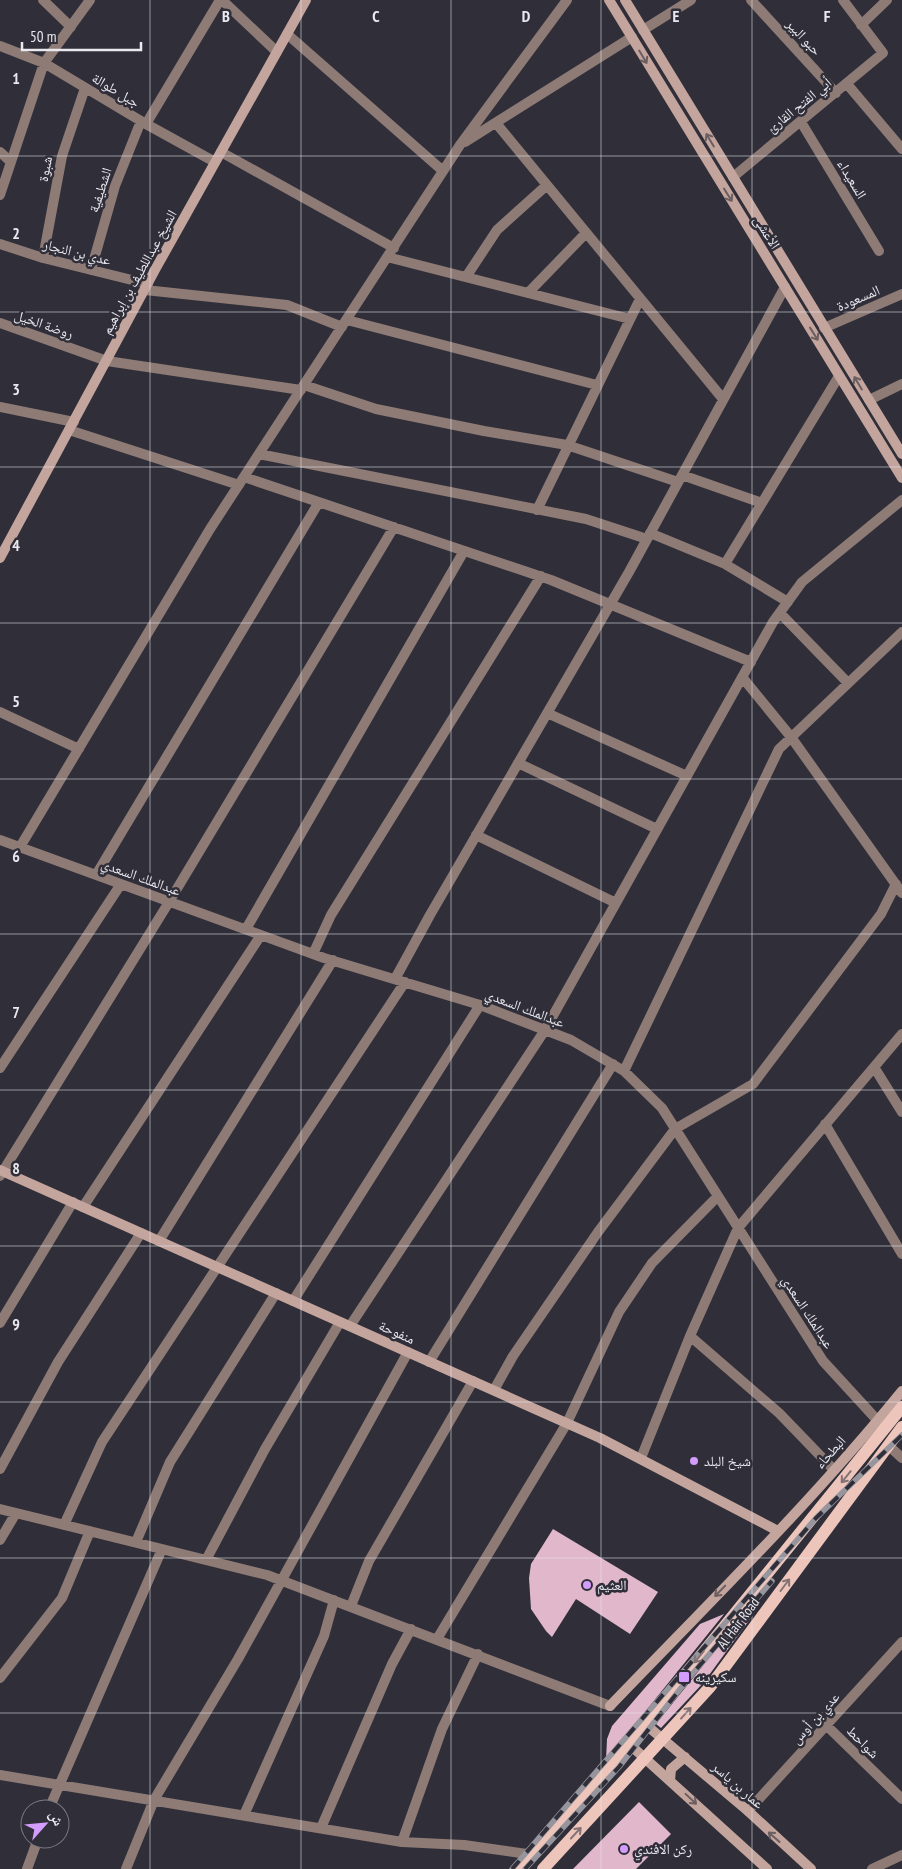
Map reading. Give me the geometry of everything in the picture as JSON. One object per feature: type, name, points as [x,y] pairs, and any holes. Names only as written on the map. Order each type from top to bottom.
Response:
[{"type":"main road","points":[[883,1442],[902,1407]]},
{"type":"main road","name":"Al Hair Road","points":[[520,1869],[600,1780],[628,1744],[883,1442],[902,1427]]},
{"type":"main road","name":"Al Hair Road","points":[[546,1868],[710,1686],[883,1442]]},
{"type":"street","points":[[43,0],[70,27]]},
{"type":"street","points":[[0,196],[44,63],[90,0]]},
{"type":"street","points":[[221,0],[277,52]]},
{"type":"street","name":"الشطيفية","points":[[91,270],[115,186],[143,123],[221,0]]},
{"type":"street","name":"الشيخ عبداللطيف بن إبراهيم","points":[[0,558],[146,287],[306,0]]},
{"type":"street","points":[[20,847],[242,481],[302,387],[460,146],[567,0]]},
{"type":"street","name":"الأعشى","points":[[609,0],[902,478]]},
{"type":"street","name":"الأعشى","points":[[625,0],[902,454]]},
{"type":"street","points":[[643,30],[692,0]]},
{"type":"street","name":"حبو البير","points":[[751,0],[836,93]]},
{"type":"street","points":[[843,0],[861,24],[886,0]]},
{"type":"street","name":"أبي الفتح القارئ","points":[[732,178],[883,53],[861,24]]},
{"type":"street","points":[[287,34],[444,171]]},
{"type":"street","points":[[460,146],[632,37]]},
{"type":"street","name":"جبل طوالة","points":[[0,46],[44,63],[143,123],[216,162]]},
{"type":"street","points":[[847,84],[902,149]]},
{"type":"street","name":"شبوة","points":[[43,258],[62,156],[85,88]]},
{"type":"street","name":"السعيداء","points":[[801,122],[879,251]]},
{"type":"street","points":[[496,123],[723,399]]},
{"type":"street","points":[[0,152],[11,162]]},
{"type":"street","points":[[221,152],[394,248]]},
{"type":"street","points":[[466,277],[497,230],[548,185]]},
{"type":"street","points":[[528,293],[586,233]]},
{"type":"street","name":"عدي بن النجار","points":[[0,244],[146,287],[287,305],[344,324],[597,385]]},
{"type":"street","points":[[387,257],[630,319]]},
{"type":"street","points":[[64,1524],[102,1442],[217,1267],[400,981],[476,835],[610,606],[785,286]]},
{"type":"street","name":"المسعودة","points":[[824,328],[902,294]]},
{"type":"street","points":[[537,510],[640,299]]},
{"type":"street","name":"روضة الخيل","points":[[0,323],[106,361],[302,387],[376,409],[568,446],[762,503]]},
{"type":"street","points":[[725,564],[839,376]]},
{"type":"street","points":[[869,400],[902,384]]},
{"type":"street","points":[[0,407],[71,426],[242,481],[319,502],[542,576],[610,606],[751,662]]},
{"type":"street","points":[[259,454],[586,519],[649,536],[725,564],[788,602]]},
{"type":"street","points":[[206,1560],[265,1449],[345,1324],[545,1030],[780,612],[802,582],[902,500]]},
{"type":"street","points":[[96,875],[319,502]]},
{"type":"street","points":[[1,1173],[170,902],[394,527]]},
{"type":"street","points":[[246,929],[464,550]]},
{"type":"street","points":[[313,954],[332,915],[542,576]]},
{"type":"street","points":[[780,612],[848,683]]},
{"type":"street","points":[[624,1070],[779,749],[902,632]]},
{"type":"street","points":[[742,677],[791,738],[902,893]]},
{"type":"street","points":[[0,712],[79,749]]},
{"type":"street","points":[[547,713],[687,776]]},
{"type":"street","points":[[518,763],[657,829]]},
{"type":"street","points":[[476,835],[616,903]]},
{"type":"street","name":"عبدالملك السعدي","points":[[0,840],[313,954],[480,1005],[571,1040],[624,1070],[662,1108],[823,1362],[878,1421]]},
{"type":"street","points":[[0,1068],[120,884]]},
{"type":"street","points":[[494,1390],[513,1356],[598,1232],[675,1129],[753,1084],[881,914],[896,884]]},
{"type":"street","points":[[83,1207],[261,935]]},
{"type":"street","points":[[159,1241],[333,960]]},
{"type":"street","points":[[293,1301],[480,1005]]},
{"type":"street","points":[[641,1458],[690,1336],[738,1228],[902,1034]]},
{"type":"street","points":[[429,1362],[613,1064]]},
{"type":"street","points":[[874,1067],[902,1112]]},
{"type":"street","points":[[825,1124],[902,1254]]},
{"type":"street","name":"منفوحة","points":[[1,1173],[72,1202],[567,1423],[641,1458],[778,1531]]},
{"type":"street","points":[[438,1639],[567,1423],[619,1312],[652,1263],[718,1196]]},
{"type":"street","points":[[0,1324],[72,1202]]},
{"type":"street","points":[[0,1469],[58,1362],[141,1233]]},
{"type":"street","points":[[136,1542],[170,1462],[276,1293]]},
{"type":"street","points":[[690,1336],[779,1412],[834,1470]]},
{"type":"street","points":[[126,1869],[154,1800],[238,1659],[408,1352]]},
{"type":"street","points":[[351,1606],[369,1561],[473,1381]]},
{"type":"street","name":"البطحاء","points":[[478,1654],[610,1706],[778,1531],[878,1421],[902,1391]]},
{"type":"street","points":[[883,1442],[902,1458]]},
{"type":"street","points":[[0,1509],[162,1548],[281,1580],[478,1654],[442,1729],[402,1842]]},
{"type":"street","points":[[0,1540],[16,1513]]},
{"type":"street","points":[[0,1678],[62,1598],[90,1531]]},
{"type":"street","points":[[53,1799],[162,1548]]},
{"type":"street","points":[[244,1815],[324,1636],[334,1600]]},
{"type":"street","points":[[321,1828],[392,1664],[411,1629]]},
{"type":"street","name":"عدي بن أوس","points":[[748,1811],[902,1642]]},
{"type":"street","name":"عمار بن ياسر","points":[[645,1724],[748,1811],[811,1869]]},
{"type":"street","name":"شواحط","points":[[827,1726],[900,1795]]},
{"type":"street","points":[[628,1744],[767,1869]]},
{"type":"street","points":[[670,1780],[671,1769],[685,1757]]},
{"type":"street","points":[[0,1774],[402,1842],[464,1845],[534,1855]]},
{"type":"street","points":[[26,1869],[34,1849]]},
{"type":"street","points":[[872,1869],[902,1855]]},
{"type":"building","name":"العثيم","points":[[553,1529],[658,1592],[630,1634],[576,1599],[552,1637],[546,1631],[531,1609],[529,1578],[531,1564]]},
{"type":"building","points":[[746,1612],[753,1615],[704,1682],[661,1728],[656,1724]]},
{"type":"building","points":[[724,1614],[606,1760],[607,1739],[612,1726],[700,1624]]},
{"type":"building","name":"ركن الافندي","points":[[639,1802],[671,1834],[636,1869],[573,1869]]},
{"type":"railway","points":[[512,1869],[816,1518],[902,1435]]},
{"type":"railway","points":[[525,1869],[619,1767],[688,1679],[772,1581]]},
{"type":"place","name":"شيخ البلد","points":[[694,1461]]},
{"type":"place","name":"العثيم","points":[[587,1585]]},
{"type":"place","name":"سكيرينه","points":[[684,1677]]},
{"type":"place","name":"ركن الافندي","points":[[624,1849]]}]
